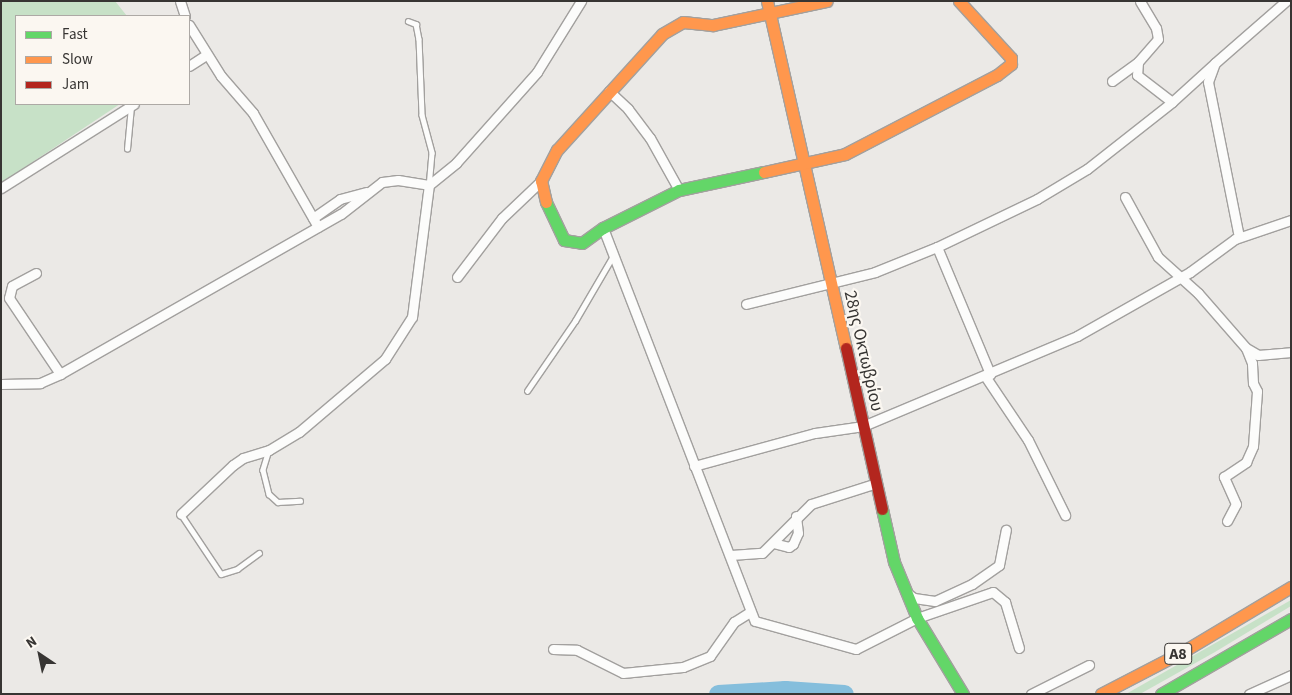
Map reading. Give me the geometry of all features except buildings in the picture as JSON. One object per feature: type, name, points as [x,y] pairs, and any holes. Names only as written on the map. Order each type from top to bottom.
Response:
[{"type":"main road","points":[[827,1],[768,6],[713,25],[683,22],[672,27],[609,91],[557,150],[541,181],[543,196],[564,240],[582,243],[603,228],[679,190],[804,161],[845,154],[997,75],[1011,64],[1011,58],[959,1]]},
{"type":"main road","name":"28ης Οκτωβρίου","points":[[768,6],[804,161],[829,282],[878,483],[894,562],[917,618],[963,694]]},
{"type":"main road","name":"Α8","points":[[1101,694],[1160,664],[1291,587]]},
{"type":"main road","name":"Α8","points":[[1161,694],[1291,619]]},
{"type":"street","points":[[180,1],[185,15]]},
{"type":"street","points":[[181,514],[232,465],[243,458],[269,450],[299,432],[372,372],[409,324],[429,185],[456,163],[537,72],[581,1]]},
{"type":"street","points":[[1112,81],[1138,62],[1158,39],[1156,28],[1140,1]]},
{"type":"street","points":[[746,304],[875,272],[936,247],[1061,186],[1172,102],[1286,1]]},
{"type":"street","points":[[190,27],[206,55],[253,113],[318,227]]},
{"type":"street","points":[[190,65],[206,55]]},
{"type":"street","points":[[1138,62],[1137,75],[1172,102]]},
{"type":"street","points":[[1215,63],[1208,82],[1208,94],[1222,143],[1239,237]]},
{"type":"street","points":[[609,91],[628,109],[650,138],[679,190]]},
{"type":"street","points":[[1,188],[131,105]]},
{"type":"street","points":[[1,384],[40,383],[60,374],[318,227],[368,192],[390,180],[429,185]]},
{"type":"street","points":[[457,277],[502,218],[541,181]]},
{"type":"street","points":[[313,218],[340,199],[368,192]]},
{"type":"street","points":[[1125,197],[1158,257],[1181,277],[1246,348],[1258,355],[1291,352]]},
{"type":"street","points":[[694,466],[815,433],[863,426],[987,375],[1081,334],[1181,277],[1239,237],[1291,220]]},
{"type":"street","points":[[603,228],[755,621],[849,649],[862,647],[917,618],[993,592],[1006,602],[1019,648]]},
{"type":"street","points":[[936,247],[987,375],[1028,440],[1065,515]]},
{"type":"street","points":[[36,273],[12,286],[9,298],[60,374]]},
{"type":"street","points":[[1227,521],[1236,504],[1224,477],[1246,462],[1253,446],[1257,391],[1253,383],[1252,363],[1246,348]]},
{"type":"street","points":[[731,555],[762,553],[773,544],[796,516],[811,504],[878,483]]},
{"type":"street","points":[[773,544],[789,547],[794,544],[798,534],[796,516]]},
{"type":"street","points":[[905,591],[914,598],[935,601],[972,584],[999,565],[1006,530]]},
{"type":"street","points":[[553,649],[577,650],[623,673],[683,667],[710,656],[734,622],[750,612]]},
{"type":"street","points":[[1031,694],[1088,664]]},
{"type":"street","points":[[1250,694],[1291,675]]},
{"type":"lane","points":[[408,21],[416,24],[418,30],[422,115],[432,153],[429,185]]},
{"type":"lane","points":[[127,149],[133,105]]},
{"type":"lane","points":[[527,391],[575,321],[613,256]]},
{"type":"lane","points":[[269,450],[263,470],[269,494],[278,502],[300,501]]},
{"type":"lane","points":[[181,514],[221,574],[237,568],[259,553]]},
{"type":"green space","points":[[1,1],[115,1],[126,15],[15,15],[15,105],[118,105],[1,183]]},
{"type":"green space","points":[[1291,600],[1291,606],[1215,652],[1140,694],[1126,694]]},
{"type":"waterway","points":[[718,694],[785,690],[844,694]]},
{"type":"traffic: fast","points":[[546,202],[564,240],[582,243],[603,228],[679,190],[764,172]]},
{"type":"traffic: fast","points":[[882,509],[894,562],[917,618],[963,694]]},
{"type":"traffic: fast","points":[[1161,694],[1291,619]]},
{"type":"traffic: slow","points":[[767,1],[846,348]]},
{"type":"traffic: slow","points":[[546,202],[541,181],[557,150],[662,34],[683,22],[713,25],[827,1]]},
{"type":"traffic: slow","points":[[764,172],[845,154],[997,75],[1011,64],[1011,58],[959,1]]},
{"type":"traffic: slow","points":[[1101,694],[1184,651],[1291,587]]},
{"type":"traffic: jam","points":[[846,348],[882,509]]}]
